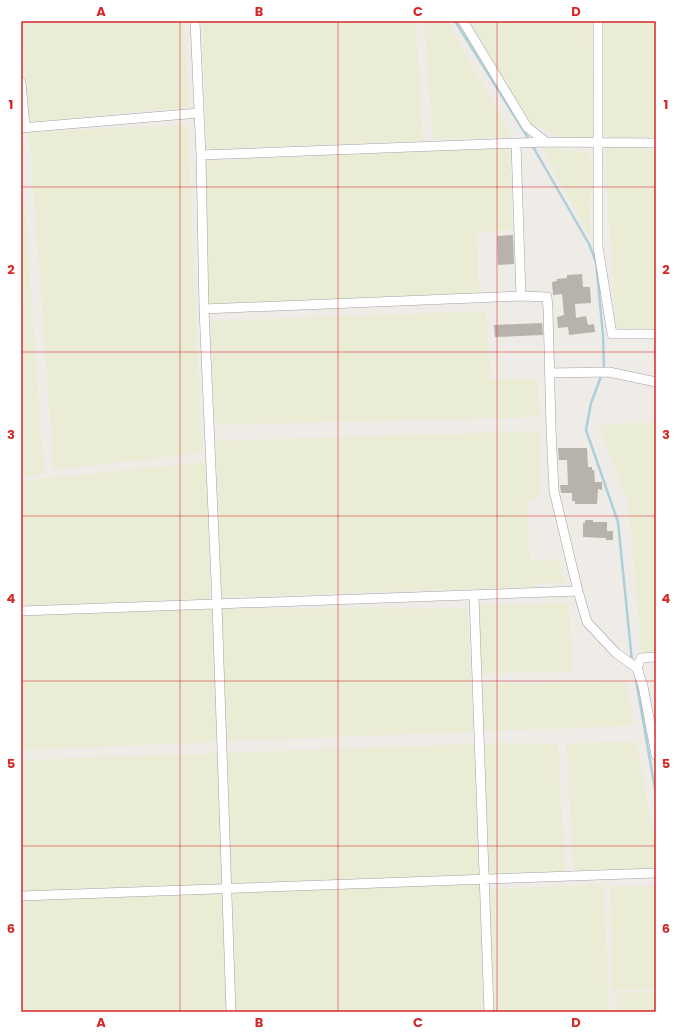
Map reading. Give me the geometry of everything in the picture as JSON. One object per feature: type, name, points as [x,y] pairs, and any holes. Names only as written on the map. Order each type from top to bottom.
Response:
[{"type":"street","points":[[195,21],[201,155],[204,309],[217,604],[231,1012]]},
{"type":"street","points":[[463,21],[527,127],[546,142]]},
{"type":"street","points":[[598,21],[598,247],[612,334],[656,334]]},
{"type":"street","points":[[21,82],[23,128],[199,113]]},
{"type":"street","points":[[201,155],[546,142],[656,143]]},
{"type":"street","points":[[521,296],[525,143]]},
{"type":"street","points":[[204,309],[521,296],[546,297],[548,310],[554,491],[578,591],[587,622],[616,653],[637,668],[643,686],[656,755]]},
{"type":"street","points":[[550,374],[604,372],[656,382]]},
{"type":"street","points":[[21,611],[578,591]]},
{"type":"street","points":[[474,595],[483,879],[489,1012]]},
{"type":"street","points":[[637,668],[641,658],[656,657]]},
{"type":"street","points":[[21,896],[656,873]]},
{"type":"green space","points":[[21,21],[184,21],[189,107],[29,122]]},
{"type":"green space","points":[[202,21],[416,21],[423,141],[207,149]]},
{"type":"green space","points":[[424,21],[447,21],[512,137],[433,139]]},
{"type":"green space","points":[[469,21],[591,21],[594,133],[588,139],[560,138],[530,123]]},
{"type":"green space","points":[[601,21],[656,21],[656,137],[607,137],[602,134]]},
{"type":"green space","points":[[188,125],[202,453],[54,470],[29,132]]},
{"type":"green space","points":[[541,147],[588,153],[591,158],[590,237]]},
{"type":"green space","points":[[607,147],[656,149],[656,329],[616,328],[605,151]]},
{"type":"green space","points":[[510,148],[512,229],[477,233],[479,294],[208,308],[205,161]]},
{"type":"green space","points":[[21,152],[44,474],[21,476]]},
{"type":"green space","points":[[486,311],[491,380],[538,379],[539,417],[215,425],[210,321]]},
{"type":"green space","points":[[656,422],[656,652],[642,653],[628,501],[598,425]]},
{"type":"green space","points":[[539,431],[539,497],[527,500],[530,560],[558,559],[565,583],[536,583],[536,587],[222,597],[215,441]]},
{"type":"green space","points":[[206,462],[210,599],[21,606],[21,481]]},
{"type":"green space","points":[[569,603],[572,672],[482,673],[479,605]]},
{"type":"green space","points":[[467,608],[474,732],[226,741],[220,609]]},
{"type":"green space","points":[[212,609],[218,742],[21,750],[21,616]]},
{"type":"green space","points":[[626,682],[634,726],[483,731],[482,684]]},
{"type":"green space","points":[[636,741],[656,849],[656,869],[574,871],[566,744]]},
{"type":"green space","points":[[482,743],[558,744],[565,871],[487,874]]},
{"type":"green space","points":[[476,744],[484,1012],[21,1012],[21,760]]},
{"type":"green space","points":[[604,884],[609,1012],[493,1012],[488,889]]},
{"type":"green space","points":[[610,886],[656,886],[656,989],[612,990]]},
{"type":"green space","points":[[656,992],[656,1012],[617,1012],[616,993]]},
{"type":"building","points":[[513,235],[514,264],[498,265],[497,236]]},
{"type":"building","points":[[582,274],[583,287],[590,287],[591,303],[575,304],[576,318],[586,316],[588,325],[594,324],[595,332],[569,335],[568,327],[558,328],[557,317],[564,315],[562,294],[553,295],[552,282],[557,281],[557,279],[567,278],[567,275]]},
{"type":"building","points":[[542,323],[543,335],[495,337],[494,325]]},
{"type":"building","points":[[558,448],[587,448],[588,467],[592,467],[592,470],[594,470],[595,482],[602,482],[602,490],[598,489],[597,504],[575,504],[575,501],[572,501],[572,493],[561,493],[560,485],[568,485],[567,460],[559,460]]},
{"type":"building","points":[[585,520],[593,520],[593,522],[607,522],[607,531],[613,531],[613,540],[606,540],[606,538],[583,537],[583,523],[585,523]]},
{"type":"waterway","points":[[455,21],[530,141]]},
{"type":"waterway","points":[[532,145],[589,244],[596,262],[603,335],[604,369]]},
{"type":"waterway","points":[[602,374],[591,403],[586,430],[618,522],[632,661]]},
{"type":"waterway","points":[[636,680],[656,795]]}]
